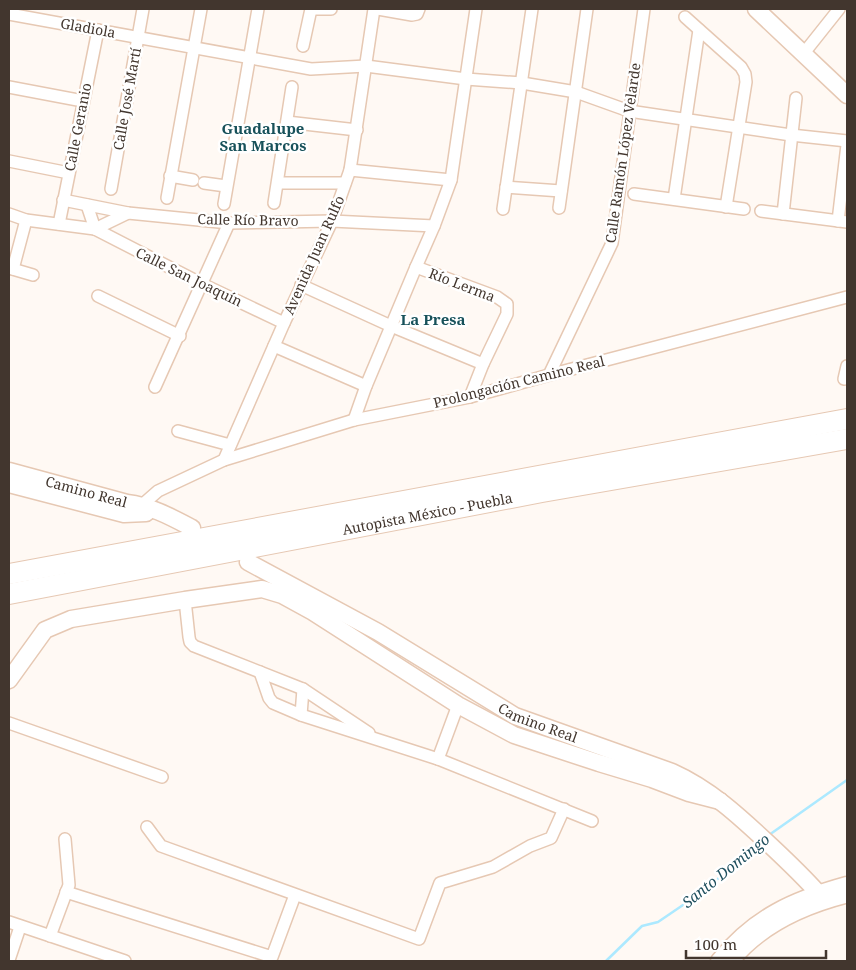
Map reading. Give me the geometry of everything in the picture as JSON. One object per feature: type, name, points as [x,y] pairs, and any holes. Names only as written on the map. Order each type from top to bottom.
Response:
[{"type":"highway","name":"Autopista México - Puebla","points":[[9,574],[847,419]]},
{"type":"highway","name":"Autopista México - Puebla","points":[[9,594],[542,492],[847,439]]},
{"type":"street","name":"Calle José Martí","points":[[111,189],[143,9]]},
{"type":"street","points":[[167,198],[201,9]]},
{"type":"street","points":[[224,204],[258,9]]},
{"type":"street","points":[[303,46],[311,9],[331,9]]},
{"type":"street","name":"Avenida Juan Rulfo","points":[[224,460],[284,323],[332,221],[350,170],[374,9]]},
{"type":"street","points":[[378,9],[412,16],[417,14],[419,9]]},
{"type":"street","points":[[354,420],[366,386],[434,226],[451,180],[476,9]]},
{"type":"street","points":[[503,209],[532,9]]},
{"type":"street","points":[[559,208],[587,9]]},
{"type":"street","name":"Calle Ramón López Velarde","points":[[549,375],[612,243],[644,9]]},
{"type":"street","points":[[756,9],[847,80]]},
{"type":"street","points":[[772,9],[847,95]]},
{"type":"street","points":[[807,49],[839,9]]},
{"type":"street","name":"Gladiola","points":[[9,14],[312,69],[366,66],[522,83],[576,92],[629,111],[847,143]]},
{"type":"street","points":[[685,17],[741,67],[745,74],[746,82],[726,207]]},
{"type":"street","name":"Calle Geranio","points":[[58,224],[98,30]]},
{"type":"street","points":[[674,199],[699,30]]},
{"type":"street","points":[[9,87],[84,101]]},
{"type":"street","points":[[274,203],[292,87]]},
{"type":"street","points":[[783,214],[796,98]]},
{"type":"street","points":[[287,122],[356,130]]},
{"type":"street","points":[[762,211],[843,222],[847,143]]},
{"type":"street","points":[[9,161],[69,173]]},
{"type":"street","points":[[350,170],[451,180]]},
{"type":"street","points":[[170,176],[226,186]]},
{"type":"street","points":[[278,184],[345,183]]},
{"type":"street","points":[[506,187],[561,191]]},
{"type":"street","points":[[634,194],[744,208]]},
{"type":"street","name":"Calle Río Bravo","points":[[63,200],[128,213],[230,223],[332,221],[434,226]]},
{"type":"street","points":[[87,205],[95,230],[128,213]]},
{"type":"street","name":"Calle San Joaquín","points":[[9,214],[26,220],[95,230],[284,323]]},
{"type":"street","points":[[26,220],[11,268],[33,275]]},
{"type":"street","points":[[155,388],[230,223]]},
{"type":"street","name":"Río Lerma","points":[[416,267],[497,298],[507,304],[507,314],[483,364]]},
{"type":"street","points":[[302,285],[391,326],[483,364],[470,397]]},
{"type":"street","points":[[98,296],[180,336]]},
{"type":"street","name":"Prolongación Camino Real","points":[[141,509],[158,491],[224,460],[354,420],[470,397],[847,297]]},
{"type":"street","points":[[274,346],[366,386]]},
{"type":"street","points":[[844,379],[847,366]]},
{"type":"street","points":[[178,431],[230,445]]},
{"type":"street","name":"Camino Real","points":[[9,471],[124,514],[141,509],[163,513],[192,528]]},
{"type":"street","name":"Camino Real","points":[[9,484],[82,497]]},
{"type":"street","name":"Camino Real","points":[[248,562],[378,632],[515,716],[672,772],[691,781],[734,811],[818,893]]},
{"type":"street","points":[[9,680],[45,630],[71,619],[262,589],[282,595],[361,641],[458,705],[514,734],[652,779],[688,793],[720,801]]},
{"type":"street","points":[[185,600],[189,637],[190,642],[194,646],[303,689],[381,741]]},
{"type":"street","points":[[260,672],[269,698],[273,703],[301,715],[438,759],[592,821]]},
{"type":"street","points":[[301,715],[303,689]]},
{"type":"street","points":[[438,759],[458,705]]},
{"type":"street","points":[[9,723],[162,777]]},
{"type":"street","points":[[148,827],[161,846],[418,939],[440,883],[493,867],[530,846],[551,838],[564,810]]},
{"type":"street","points":[[50,936],[69,885],[65,839]]},
{"type":"street","points":[[719,961],[729,948],[758,923],[794,902],[847,885]]},
{"type":"street","points":[[66,892],[272,957],[295,895]]},
{"type":"street","points":[[734,961],[757,939],[792,916],[810,908],[847,897]]},
{"type":"street","points":[[9,922],[125,961]]},
{"type":"street","points":[[9,960],[20,927]]},
{"type":"waterway","name":"Santo Domingo","points":[[769,835],[847,780]]},
{"type":"waterway","name":"Santo Domingo","points":[[606,961],[642,926],[658,922],[711,886],[736,860],[758,843]]},
{"type":"district","name":"Guadalupe San Marcos","points":[[263,138]]},
{"type":"district","name":"La Presa","points":[[433,320]]}]
